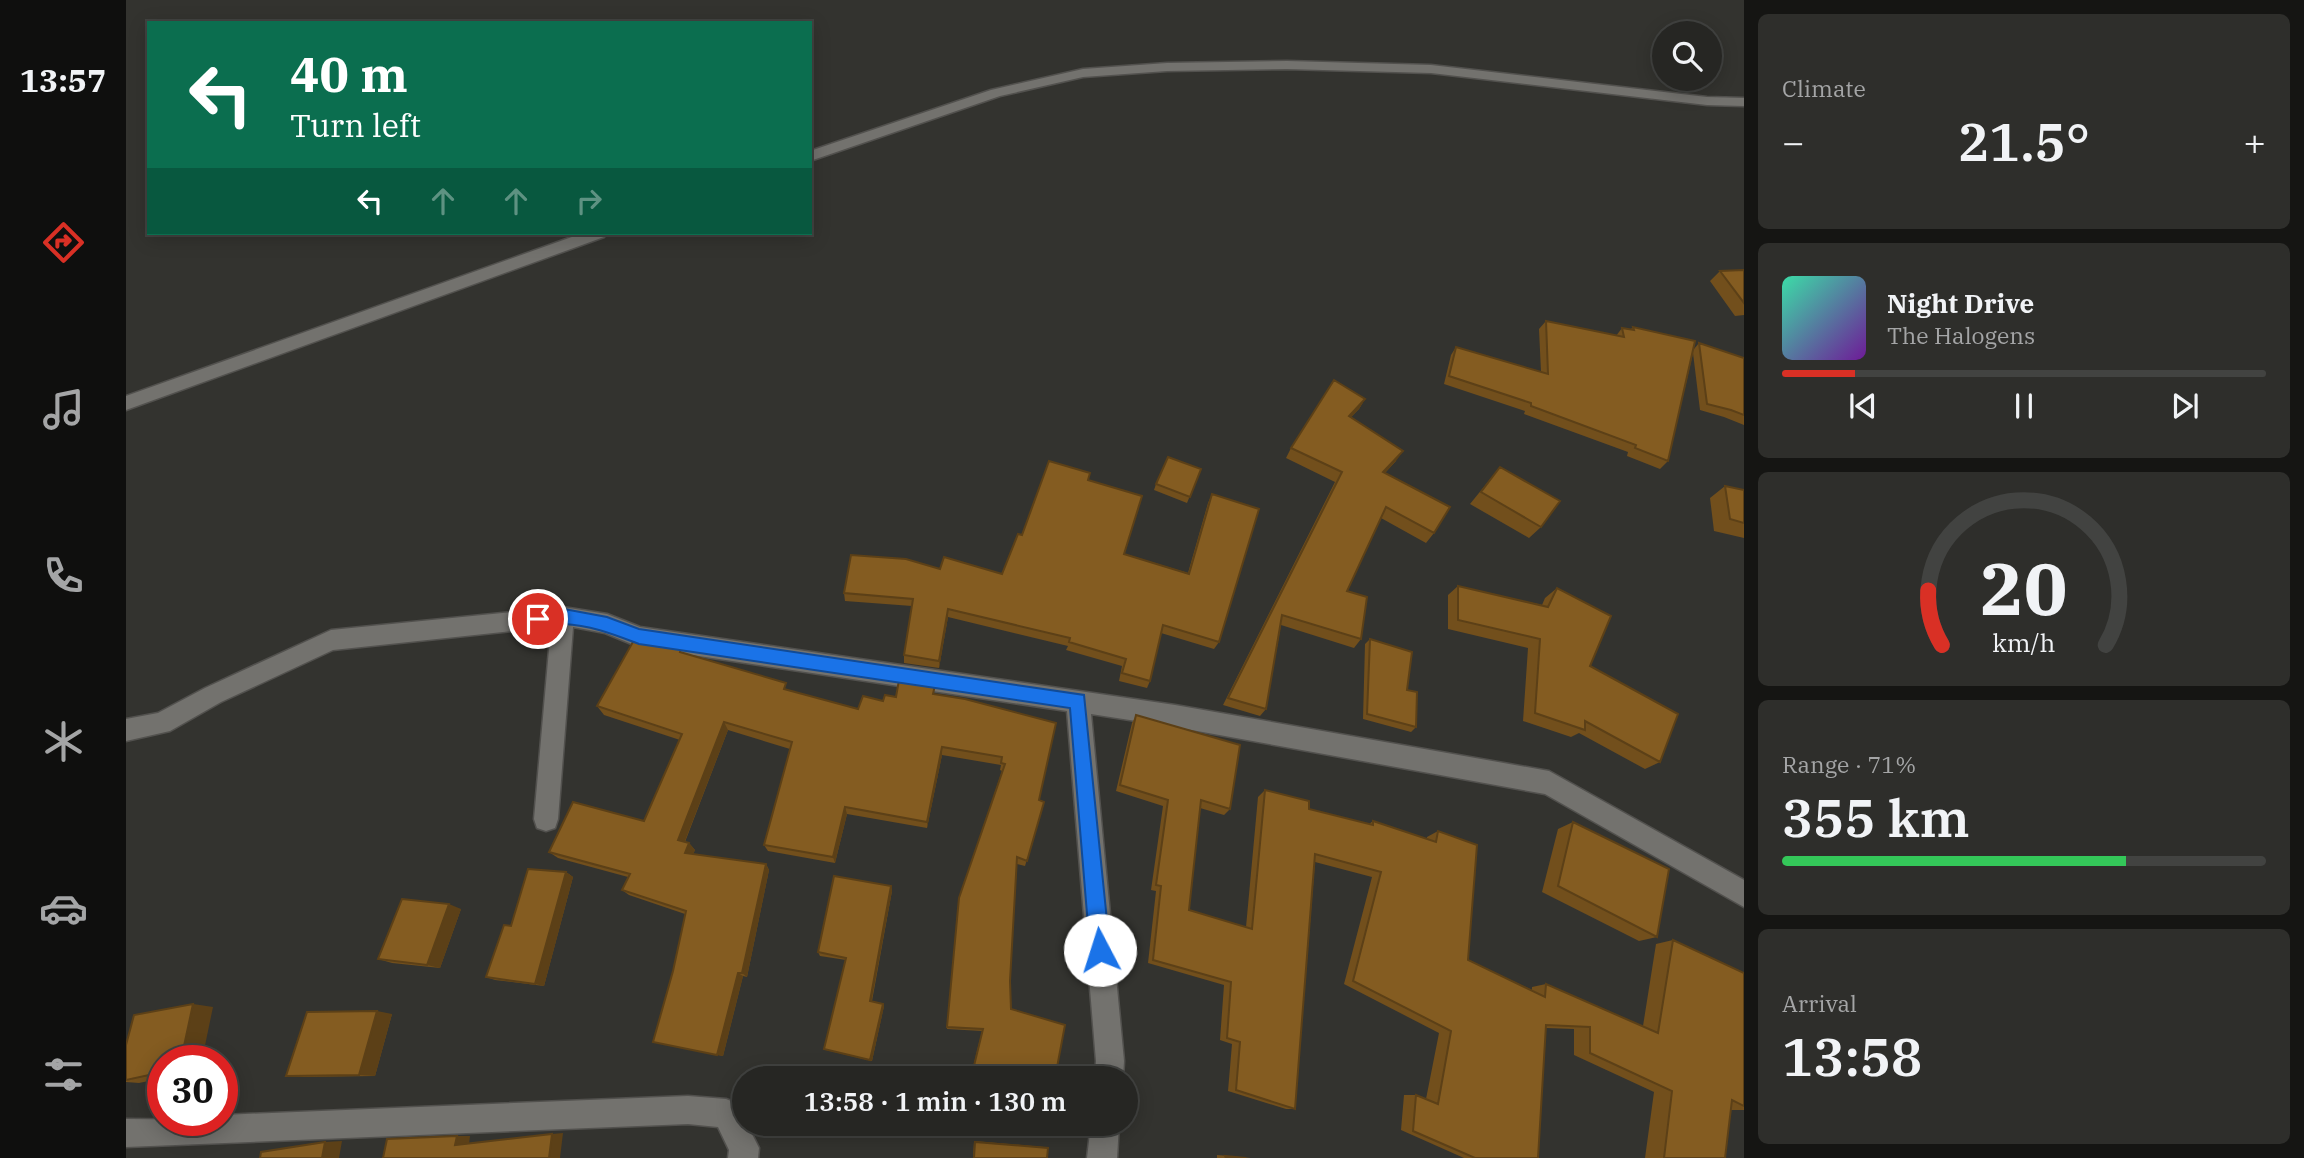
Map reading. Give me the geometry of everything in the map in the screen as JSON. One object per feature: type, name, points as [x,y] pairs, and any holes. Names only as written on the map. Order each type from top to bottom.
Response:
[{"type":"street","points":[[812,155],[996,93],[1083,73],[1167,67],[1287,65],[1431,69],[1707,101],[1744,102]]},
{"type":"street","points":[[126,403],[592,235]]},
{"type":"street","points":[[546,819],[564,616]]},
{"type":"street","points":[[126,730],[162,723],[213,695],[331,640],[564,616],[607,624],[639,637],[1078,701],[1549,783],[1744,894]]},
{"type":"street","points":[[1078,701],[1110,1066]]},
{"type":"street","points":[[126,1133],[688,1110],[726,1113],[744,1148],[743,1158]]},
{"type":"street","points":[[1102,1158],[1104,1136]]},
{"type":"building","points":[[1744,270],[1744,303],[1720,271]]},
{"type":"building","points":[[1546,321],[1624,337],[1622,328],[1634,330],[1633,327],[1695,341],[1668,461],[1635,448],[1636,445],[1531,406],[1531,403],[1449,376],[1456,347],[1548,374]]},
{"type":"building","points":[[1699,343],[1744,358],[1744,415],[1707,404]]},
{"type":"building","points":[[1334,380],[1365,399],[1349,416],[1403,451],[1383,472],[1450,507],[1434,533],[1386,507],[1347,591],[1367,597],[1361,639],[1282,615],[1266,709],[1228,698],[1342,472],[1291,448]]},
{"type":"building","points":[[1168,457],[1201,469],[1190,497],[1156,484]]},
{"type":"building","points":[[1049,461],[1090,473],[1088,480],[1142,496],[1124,554],[1189,574],[1212,494],[1259,509],[1219,642],[1163,625],[1150,681],[1122,673],[1126,659],[1069,642],[1070,638],[948,609],[939,661],[904,655],[913,599],[844,593],[851,555],[906,559],[940,569],[944,557],[1002,574],[1018,534],[1022,535]]},
{"type":"building","points":[[1500,467],[1560,501],[1541,527],[1481,492]]},
{"type":"building","points":[[1725,486],[1744,490],[1744,523],[1730,519]]},
{"type":"building","points":[[1458,586],[1548,607],[1557,588],[1611,616],[1590,666],[1678,714],[1660,762],[1585,721],[1585,730],[1535,713],[1540,639],[1458,620]]},
{"type":"building","points":[[1370,639],[1412,652],[1407,690],[1417,692],[1416,727],[1367,714]]},
{"type":"building","points":[[634,640],[681,649],[680,652],[786,683],[784,689],[858,709],[863,696],[883,701],[885,695],[896,697],[899,680],[935,685],[933,694],[965,699],[1056,723],[1039,800],[1044,802],[1027,861],[1017,857],[1010,981],[1011,1009],[1065,1025],[1057,1066],[974,1066],[983,1029],[947,1027],[959,898],[1005,764],[1001,763],[1002,757],[942,747],[927,822],[845,807],[833,857],[764,845],[792,742],[724,722],[678,840],[689,843],[685,853],[766,864],[742,973],[738,973],[717,1055],[653,1042],[686,911],[622,890],[630,874],[549,852],[573,802],[644,821],[682,734],[597,706]]},
{"type":"building","points":[[1136,715],[1240,745],[1230,809],[1201,800],[1189,910],[1252,929],[1265,790],[1309,801],[1309,809],[1373,825],[1373,821],[1436,842],[1438,831],[1477,845],[1468,960],[1545,997],[1546,984],[1658,1033],[1673,940],[1744,973],[1744,1106],[1732,1100],[1725,1158],[1664,1158],[1672,1091],[1590,1053],[1590,1027],[1546,1025],[1538,1158],[1475,1158],[1413,1131],[1416,1095],[1438,1104],[1451,1031],[1353,981],[1381,872],[1315,854],[1295,1109],[1236,1090],[1240,1042],[1227,1038],[1231,982],[1153,960],[1161,886],[1156,885],[1168,800],[1120,785]]},
{"type":"building","points":[[1573,822],[1669,869],[1657,937],[1558,886]]},
{"type":"building","points":[[528,869],[566,872],[535,984],[486,977],[504,925],[511,926]]},
{"type":"building","points":[[834,876],[891,886],[870,1001],[883,1004],[870,1060],[824,1049],[846,958],[818,952]]},
{"type":"building","points":[[402,899],[449,904],[427,965],[378,959]]},
{"type":"building","points":[[193,1004],[184,1045],[147,1045],[147,1075],[126,1080],[126,1045],[134,1015]]},
{"type":"building","points":[[377,1011],[359,1075],[286,1076],[307,1012]]},
{"type":"building","points":[[552,1134],[549,1158],[383,1158],[387,1139],[457,1136],[455,1145]]},
{"type":"building","points":[[325,1142],[322,1158],[260,1158],[261,1152]]},
{"type":"building","points":[[975,1142],[1048,1148],[1047,1158],[974,1158]]},
{"type":"route","points":[[538,619],[564,616],[607,624],[639,637],[1078,701],[1100,950]]}]
